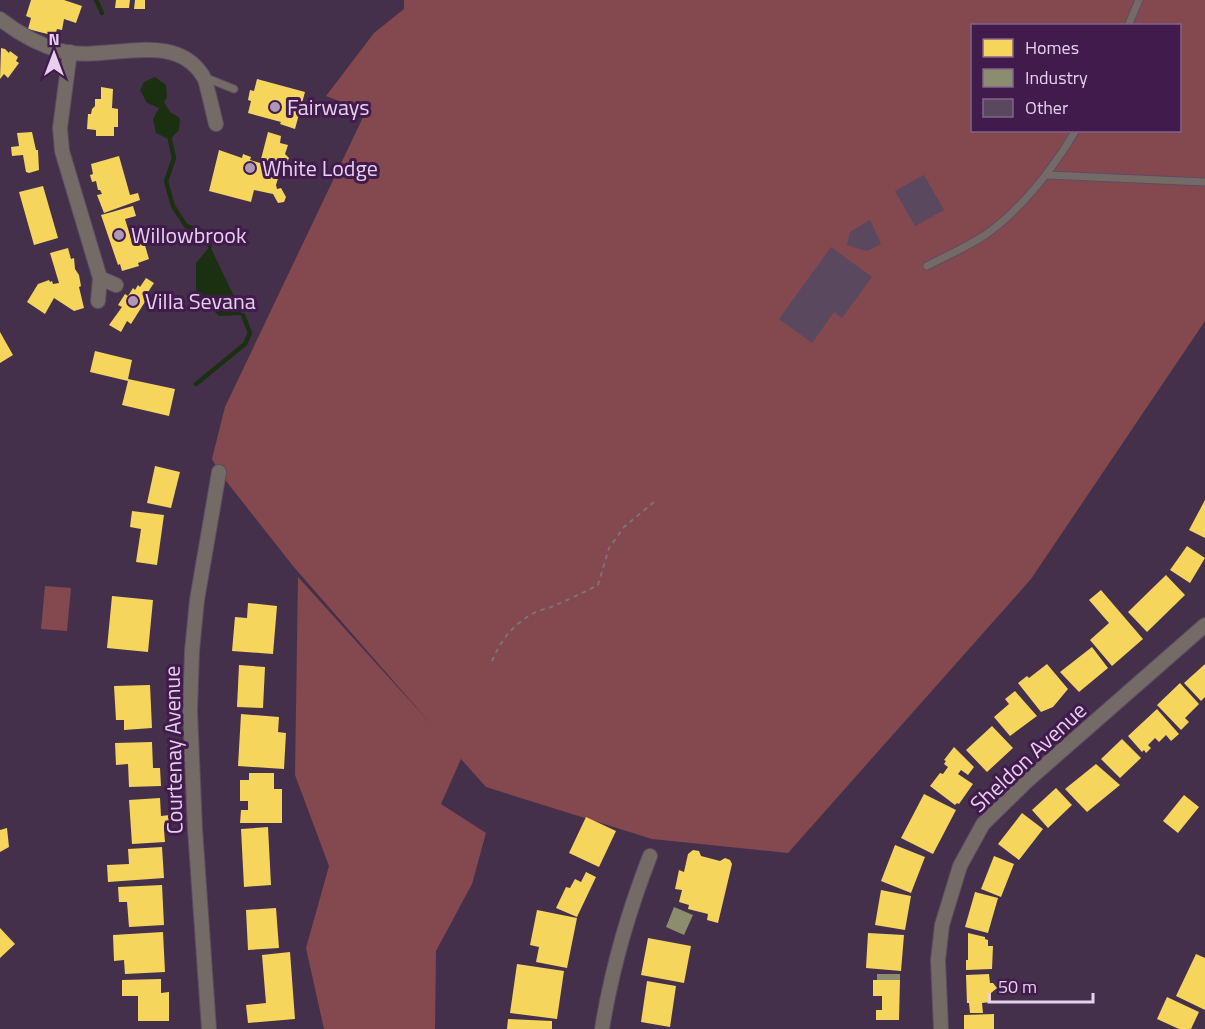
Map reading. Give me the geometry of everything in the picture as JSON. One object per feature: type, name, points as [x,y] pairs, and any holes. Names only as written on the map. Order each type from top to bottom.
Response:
[{"type":"street","points":[[0,19],[28,38],[62,51],[104,53],[150,48],[186,58],[204,77],[216,124]]},
{"type":"street","points":[[70,52],[60,128],[62,151],[100,278],[98,301]]},
{"type":"street","points":[[100,278],[116,285]]},
{"type":"street","name":"Courtenay Avenue","points":[[209,1029],[195,829],[190,711],[197,600],[219,472]]},
{"type":"street","name":"Sheldon Avenue","points":[[940,1029],[938,960],[942,925],[960,866],[983,824],[1027,781],[1205,625]]},
{"type":"street","points":[[602,1029],[610,981],[623,929],[650,856]]},
{"type":"lane","points":[[1129,24],[1139,0]]},
{"type":"lane","points":[[204,77],[234,89]]},
{"type":"lane","points":[[927,266],[984,235],[1013,210],[1047,175],[1075,132]]},
{"type":"lane","points":[[1047,175],[1205,182]]},
{"type":"path","points":[[492,661],[499,644],[520,623],[537,611],[553,607],[598,585],[609,548],[624,527],[654,502]]},
{"type":"shaded area","points":[[404,0],[1205,0],[1205,321],[1031,579],[788,853],[652,839],[486,787],[461,759],[441,804],[486,833],[472,884],[436,951],[435,1029],[324,1029],[306,948],[329,866],[295,775],[298,577],[431,724],[293,566],[219,472],[212,459],[225,407],[366,111],[326,96],[374,33],[404,9]]},
{"type":"shaded area","points":[[155,77],[166,85],[167,98],[164,102],[170,112],[180,118],[179,130],[170,140],[156,133],[153,119],[159,108],[147,103],[140,90],[144,82]]},
{"type":"shaded area","points":[[210,246],[243,315],[219,316],[196,294],[196,263]]},
{"type":"shaded area","points":[[45,586],[71,588],[67,631],[41,629]]},
{"type":"building: Homes","points":[[31,0],[64,0],[82,6],[76,23],[64,19],[62,30],[57,29],[55,36],[28,29],[31,18],[26,16]]},
{"type":"building: Homes","points":[[116,0],[130,0],[129,8],[115,8]]},
{"type":"building: Homes","points":[[135,0],[145,0],[145,9],[134,9]]},
{"type":"building: Homes","points":[[1,48],[18,57],[16,61],[19,63],[8,78],[4,74],[0,79]]},
{"type":"building: Homes","name":"Fairways","points":[[257,79],[305,92],[295,129],[280,124],[281,122],[248,113],[251,101],[248,100],[250,90],[254,91]]},
{"type":"building: Homes","points":[[101,87],[113,89],[112,108],[118,109],[118,127],[114,127],[114,136],[96,136],[96,130],[87,129],[88,114],[91,114],[95,106],[95,99],[101,99]]},
{"type":"building: Homes","points":[[32,132],[36,150],[38,150],[39,170],[29,173],[26,172],[23,155],[12,156],[11,147],[19,146],[17,133]]},
{"type":"building: Homes","name":"White Lodge","points":[[268,132],[281,136],[280,143],[288,145],[285,154],[289,158],[287,162],[282,163],[286,170],[285,174],[279,175],[276,185],[277,189],[281,188],[286,197],[284,202],[278,203],[273,194],[254,190],[251,202],[209,191],[219,150],[242,158],[243,154],[251,157],[250,160],[260,163]]},
{"type":"building: Homes","points":[[119,156],[130,195],[138,193],[140,200],[104,213],[97,195],[102,194],[98,190],[96,181],[92,182],[90,175],[93,174],[91,164]]},
{"type":"building: Homes","points":[[43,186],[58,238],[34,245],[19,192]]},
{"type":"building: Homes","name":"Willowbrook","points":[[133,206],[136,216],[125,219],[133,245],[144,242],[149,259],[138,263],[139,266],[122,271],[101,215]]},
{"type":"building: Homes","points":[[68,248],[79,275],[84,308],[74,311],[54,298],[45,314],[27,302],[38,284],[49,280],[53,284],[59,283],[50,253]]},
{"type":"building: Homes","name":"Villa Sevana","points":[[146,278],[154,283],[131,324],[127,321],[121,332],[109,325],[122,307],[118,305],[125,294],[128,296],[133,288],[135,290],[138,285],[140,287]]},
{"type":"building: Homes","points":[[0,332],[13,355],[0,363]]},
{"type":"building: Homes","points":[[95,351],[132,360],[128,379],[175,389],[169,416],[122,405],[128,381],[90,372]]},
{"type":"building: Homes","points":[[155,466],[180,472],[171,508],[147,503]]},
{"type":"building: Homes","points":[[1205,500],[1205,538],[1189,530]]},
{"type":"building: Homes","points":[[132,511],[164,515],[157,565],[136,562],[141,529],[130,527]]},
{"type":"building: Homes","points":[[1187,546],[1205,558],[1190,583],[1170,570]]},
{"type":"building: Homes","points":[[1166,575],[1185,595],[1147,632],[1128,612]]},
{"type":"building: Homes","points":[[1101,590],[1143,639],[1112,666],[1090,640],[1109,623],[1089,600]]},
{"type":"building: Homes","points":[[112,596],[153,600],[148,652],[107,648]]},
{"type":"building: Homes","points":[[248,603],[277,606],[273,654],[232,651],[235,617],[247,618]]},
{"type":"building: Homes","points":[[1092,647],[1108,668],[1079,692],[1060,672]]},
{"type":"building: Homes","points":[[1047,664],[1068,689],[1053,707],[1041,712],[1018,683],[1027,676],[1029,678]]},
{"type":"building: Homes","points":[[1205,664],[1205,697],[1201,701],[1184,683]]},
{"type":"building: Homes","points":[[239,665],[265,667],[263,708],[237,707]]},
{"type":"building: Homes","points":[[1180,683],[1199,704],[1185,718],[1189,722],[1181,730],[1157,705]]},
{"type":"building: Homes","points":[[150,685],[152,728],[124,730],[124,720],[116,720],[114,686]]},
{"type":"building: Homes","points":[[1015,691],[1037,716],[1010,736],[994,717],[1009,704],[1005,699]]},
{"type":"building: Homes","points":[[1157,709],[1179,734],[1171,741],[1166,735],[1159,742],[1155,738],[1148,745],[1151,748],[1146,753],[1144,750],[1142,752],[1128,736]]},
{"type":"building: Homes","points":[[241,714],[279,717],[278,732],[286,733],[284,769],[238,766]]},
{"type":"building: Homes","points":[[992,726],[1013,748],[987,772],[966,750]]},
{"type":"building: Homes","points":[[1122,739],[1141,758],[1120,778],[1101,759]]},
{"type":"building: Homes","points":[[152,742],[153,768],[160,768],[161,786],[129,787],[128,764],[116,765],[115,743]]},
{"type":"building: Homes","points":[[954,747],[974,767],[968,775],[961,770],[958,774],[973,784],[959,804],[955,805],[930,786],[948,767],[944,764],[946,761],[944,760]]},
{"type":"building: Homes","points":[[1096,764],[1120,785],[1087,812],[1065,789]]},
{"type":"building: Homes","points":[[249,773],[274,773],[274,789],[282,789],[282,823],[240,823],[241,810],[248,810],[248,801],[240,801],[240,780],[249,780]]},
{"type":"building: Homes","points":[[1056,788],[1072,805],[1048,828],[1032,810]]},
{"type":"building: Homes","points":[[924,794],[956,810],[933,854],[901,838]]},
{"type":"building: Homes","points":[[1184,795],[1199,807],[1178,833],[1163,821]]},
{"type":"building: Homes","points":[[160,798],[161,816],[170,815],[171,828],[164,829],[165,842],[132,844],[129,800]]},
{"type":"building: Homes","points":[[1022,813],[1043,829],[1019,860],[998,844]]},
{"type":"building: Homes","points":[[586,817],[616,831],[599,867],[569,853]]},
{"type":"building: Homes","points":[[268,827],[271,885],[244,887],[241,829]]},
{"type":"building: Homes","points":[[7,828],[9,847],[0,852],[0,830]]},
{"type":"building: Homes","points":[[895,845],[925,857],[911,893],[881,881]]},
{"type":"building: Homes","points":[[162,847],[164,878],[108,882],[107,865],[129,864],[128,849]]},
{"type":"building: Homes","points":[[693,850],[699,851],[701,856],[720,861],[725,858],[732,864],[718,923],[707,920],[708,914],[688,909],[689,905],[679,902],[682,890],[675,889],[679,870],[684,872],[688,854]]},
{"type":"building: Homes","points":[[994,856],[1014,864],[1001,897],[981,889]]},
{"type":"building: Homes","points":[[586,872],[596,877],[577,917],[556,908],[566,887],[570,888],[575,879],[581,882]]},
{"type":"building: Homes","points":[[162,885],[164,925],[129,927],[127,902],[119,902],[118,887]]},
{"type":"building: Homes","points":[[881,890],[911,896],[905,930],[875,925]]},
{"type":"building: Homes","points":[[975,892],[998,898],[988,933],[965,927]]},
{"type":"building: Homes","points":[[276,908],[279,948],[248,950],[246,910]]},
{"type":"building: Homes","points":[[537,910],[577,918],[567,968],[536,962],[539,947],[530,945]]},
{"type":"building: Homes","points":[[0,928],[15,944],[0,958]]},
{"type":"building: Homes","points":[[163,932],[165,972],[125,974],[124,960],[114,961],[113,935]]},
{"type":"building: Homes","points":[[868,933],[904,935],[901,971],[866,968]]},
{"type":"building: Homes","points":[[968,933],[985,937],[988,940],[988,946],[993,946],[992,969],[966,970]]},
{"type":"building: Homes","points":[[648,938],[691,946],[684,983],[641,975]]},
{"type":"building: Homes","points":[[290,952],[295,1019],[248,1023],[246,1005],[266,1003],[262,955]]},
{"type":"building: Homes","points":[[1196,954],[1205,958],[1205,1010],[1176,996]]},
{"type":"building: Homes","points":[[517,964],[564,971],[557,1019],[510,1013]]},
{"type":"building: Homes","points":[[989,974],[990,983],[997,988],[991,993],[991,1002],[982,1003],[983,1013],[970,1013],[969,1003],[967,1003],[966,975]]},
{"type":"building: Homes","points":[[161,979],[161,993],[169,992],[169,1021],[138,1021],[138,996],[122,996],[122,980]]},
{"type":"building: Homes","points":[[873,980],[900,980],[899,1020],[876,1020],[876,1010],[882,1010],[882,996],[873,996]]},
{"type":"building: Homes","points":[[647,981],[676,986],[670,1027],[641,1022]]},
{"type":"building: Homes","points":[[1167,997],[1199,1012],[1191,1029],[1179,1029],[1157,1019]]},
{"type":"building: Homes","points":[[994,1014],[994,1029],[964,1029],[964,1015]]},
{"type":"building: Homes","points":[[508,1019],[552,1021],[552,1029],[507,1029]]},
{"type":"building: Industry","points":[[674,907],[693,915],[684,935],[666,927]]},
{"type":"building: Industry","points":[[877,974],[900,974],[900,980],[877,980]]},
{"type":"building: Other","points":[[924,175],[944,210],[915,226],[895,191]]},
{"type":"building: Other","points":[[870,220],[881,244],[867,251],[847,245],[850,232]]},
{"type":"building: Other","points":[[831,247],[872,277],[842,318],[834,312],[812,343],[779,319]]},
{"type":"waterway","points":[[96,0],[102,13]]},
{"type":"waterway","points":[[170,140],[174,158],[166,181],[173,206],[186,226],[204,232],[210,246]]},
{"type":"waterway","points":[[196,384],[245,344],[250,333],[243,315]]},
{"type":"place","name":"Fairways","points":[[275,107]]},
{"type":"place","name":"White Lodge","points":[[250,168]]},
{"type":"place","name":"Willowbrook","points":[[119,235]]},
{"type":"place","name":"Villa Sevana","points":[[133,301]]}]
